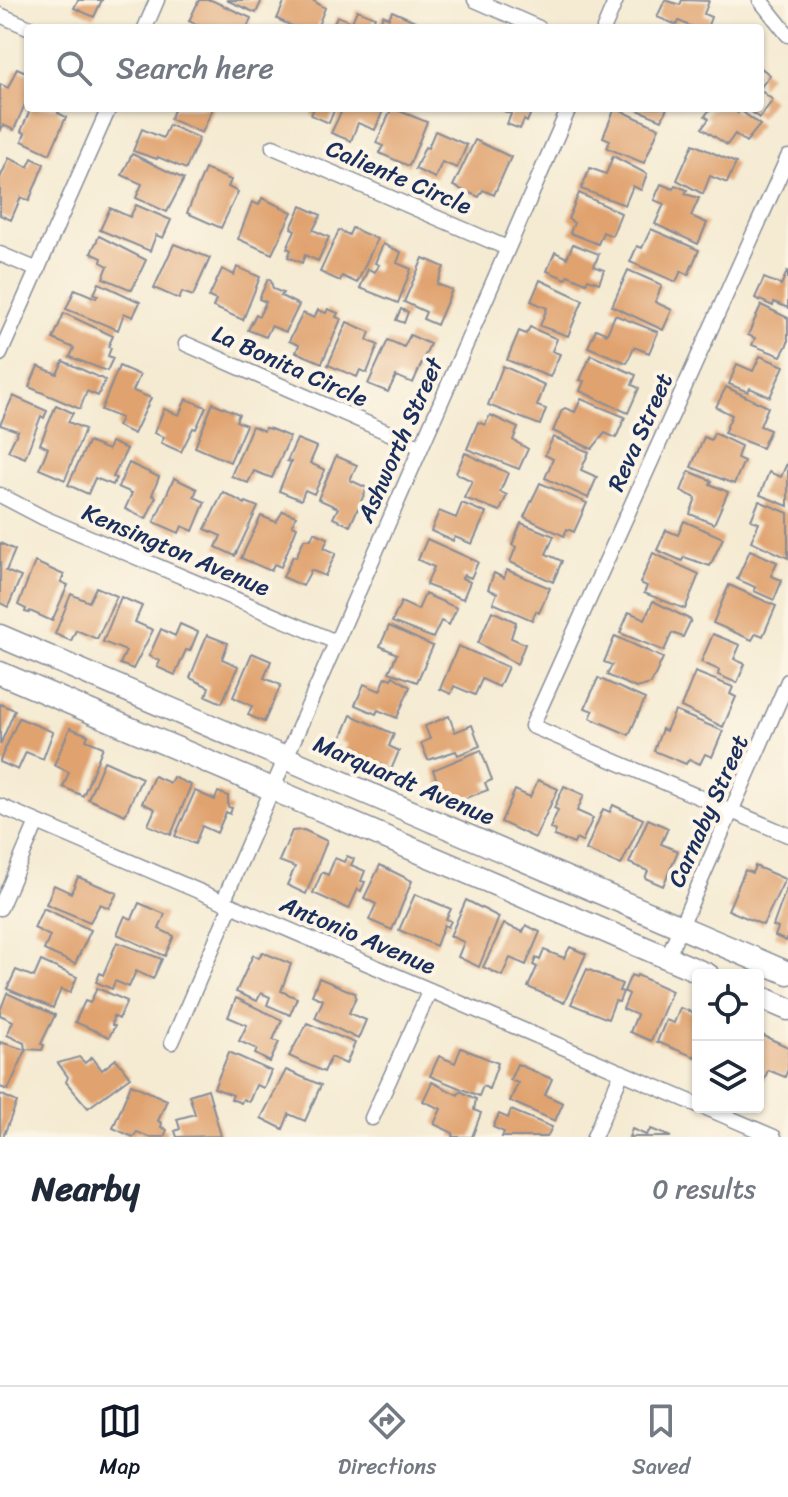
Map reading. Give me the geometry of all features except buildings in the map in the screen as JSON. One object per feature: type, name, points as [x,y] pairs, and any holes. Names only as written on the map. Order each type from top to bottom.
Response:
[{"type":"main road","name":"Marquardt Avenue","points":[[0,636],[788,973]]},
{"type":"main road","points":[[0,673],[694,969]]},
{"type":"main road","points":[[764,999],[788,1009]]},
{"type":"street","points":[[147,24],[157,0]]},
{"type":"street","points":[[475,0],[530,24]]},
{"type":"street","points":[[606,24],[616,0]]},
{"type":"street","points":[[760,0],[788,35]]},
{"type":"street","points":[[0,15],[24,25]]},
{"type":"street","points":[[0,354],[107,112]]},
{"type":"street","name":"Ashworth Street","points":[[172,1042],[272,789],[567,112]]},
{"type":"street","name":"Caliente Circle","points":[[273,147],[507,248]]},
{"type":"street","name":"Reva Street","points":[[731,812],[532,726],[788,157]]},
{"type":"street","points":[[0,254],[38,270]]},
{"type":"street","name":"La Bonita Circle","points":[[186,344],[421,447]]},
{"type":"street","name":"Kensington Avenue","points":[[0,495],[44,518],[336,642]]},
{"type":"street","name":"Carnaby Street","points":[[667,958],[788,681]]},
{"type":"street","name":"Antonio Avenue","points":[[0,806],[692,1102]]},
{"type":"street","points":[[731,812],[788,835]]},
{"type":"street","points":[[0,908],[37,822]]},
{"type":"street","points":[[372,1118],[430,990]]},
{"type":"street","points":[[594,1137],[622,1072]]},
{"type":"street","points":[[718,1113],[774,1137]]}]
